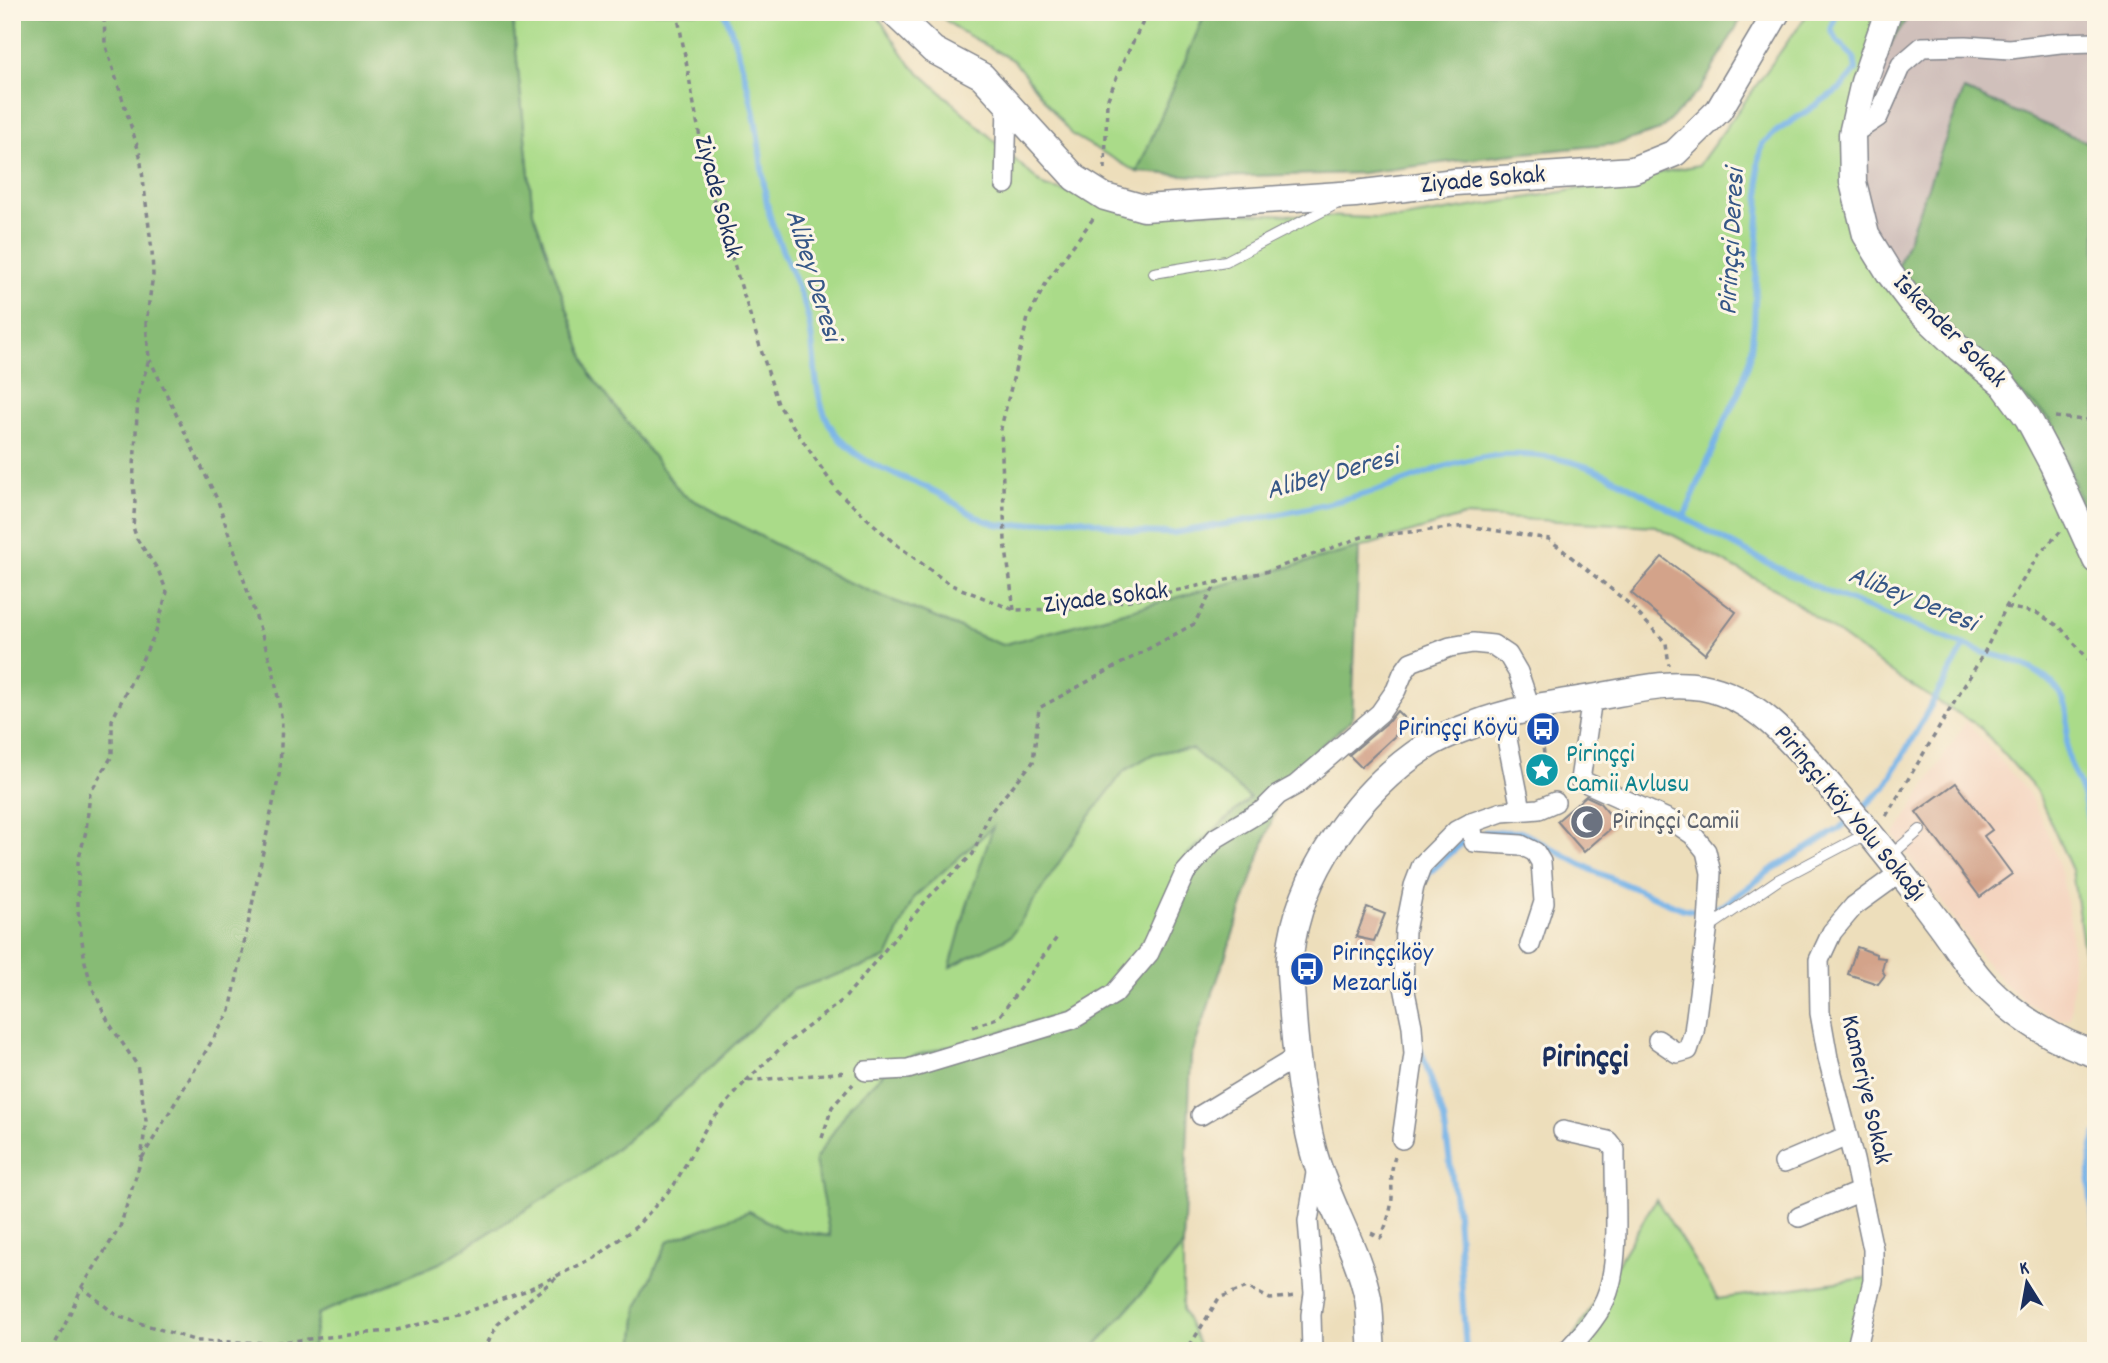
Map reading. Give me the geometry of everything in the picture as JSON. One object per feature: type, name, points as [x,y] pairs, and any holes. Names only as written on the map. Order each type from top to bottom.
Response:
[{"type":"street","name":"Ziyade Sokak","points":[[893,12],[895,17],[933,50],[982,76],[1076,178],[1105,197],[1144,208],[1355,194],[1455,182],[1633,170],[1675,153],[1719,110],[1777,12]]},
{"type":"street","name":"İskender Sokak","points":[[1888,12],[1864,82],[1852,134],[1853,182],[1866,235],[1912,303],[1960,349],[2003,384],[2028,418],[2096,560]]},
{"type":"street","points":[[1852,134],[1878,117],[1901,65],[1923,47],[2010,49],[2096,42]]},
{"type":"street","points":[[1005,184],[1007,104]]},
{"type":"street","points":[[866,1070],[908,1069],[1073,1019],[1114,994],[1149,953],[1185,873],[1216,838],[1263,810],[1278,795],[1296,785],[1380,713],[1411,662],[1450,647],[1473,643],[1493,645],[1508,655],[1534,707]]},
{"type":"street","name":"Pirinççi Köy Yolu Sokağı","points":[[1371,1351],[1368,1299],[1314,1153],[1296,1058],[1290,956],[1303,901],[1326,851],[1353,810],[1393,772],[1427,745],[1502,714],[1672,684],[1704,688],[1745,703],[1771,721],[1792,741],[1846,804],[1882,847],[1985,986],[2017,1013],[2084,1050]]},
{"type":"street","points":[[1580,780],[1592,698]]},
{"type":"street","points":[[1502,714],[1521,809]]},
{"type":"street","points":[[1402,1139],[1414,1054],[1412,1026],[1403,982],[1405,931],[1414,886],[1422,864],[1457,831],[1471,823],[1502,812],[1539,809],[1556,794],[1580,780]]},
{"type":"street","points":[[1580,780],[1674,822],[1693,835],[1706,851],[1711,873],[1708,923],[1694,1032],[1688,1050],[1677,1053],[1658,1040]]},
{"type":"street","points":[[1471,823],[1474,842],[1521,845],[1535,852],[1541,862],[1544,902],[1530,945]]},
{"type":"street","name":"Kameriye Sokak","points":[[1856,1351],[1873,1281],[1873,1249],[1824,1036],[1820,1013],[1819,960],[1832,932],[1854,906],[1882,847]]},
{"type":"street","points":[[1201,1115],[1296,1058]]},
{"type":"street","points":[[1563,1131],[1608,1141],[1615,1150],[1614,1263],[1608,1294],[1584,1332],[1567,1351]]},
{"type":"street","points":[[1784,1163],[1847,1136]]},
{"type":"street","points":[[1312,1351],[1311,1315],[1314,1293],[1307,1221],[1318,1163]]},
{"type":"street","points":[[1798,1217],[1861,1191]]},
{"type":"lane","points":[[1154,273],[1226,261],[1355,194]]},
{"type":"lane","points":[[1708,923],[1715,923],[1779,880],[1854,840],[1882,847],[1920,830]]},
{"type":"path","points":[[51,1351],[82,1287],[120,1227],[141,1160],[146,1120],[137,1065],[109,1023],[92,987],[85,962],[78,911],[78,862],[86,831],[90,793],[112,756],[112,720],[156,632],[167,592],[158,570],[133,527],[138,397],[149,359],[146,323],[153,275],[150,218],[140,155],[105,43],[104,12]]},
{"type":"path","name":"Ziyade Sokak","points":[[677,12],[708,181],[778,404],[837,491],[892,541],[949,584],[1014,610],[1071,608],[1136,599],[1265,572],[1362,537],[1468,526],[1549,539],[1627,602],[1666,643],[1672,684]]},
{"type":"path","points":[[1014,610],[1005,541],[1001,428],[1028,318],[1047,281],[1093,220],[1105,197],[1108,101],[1122,64],[1148,12]]},
{"type":"path","points":[[141,1160],[230,1011],[280,770],[282,722],[273,669],[218,501],[149,359]]},
{"type":"path","points":[[2028,418],[2062,417],[2096,421]]},
{"type":"path","points":[[1882,847],[2006,607],[2039,553],[2076,516]]},
{"type":"path","points":[[82,1287],[117,1316],[197,1341],[271,1343],[397,1330],[472,1310],[525,1291],[597,1257],[637,1226],[674,1185],[707,1126],[746,1081],[784,1045],[844,999],[928,898],[973,854],[989,814],[1033,762],[1039,708],[1195,624],[1217,582]]},
{"type":"path","points":[[2006,607],[2037,613],[2060,627],[2096,668]]},
{"type":"path","points":[[1534,707],[1556,794]]},
{"type":"path","points":[[746,1081],[866,1070]]},
{"type":"path","points":[[1340,1219],[1381,1238],[1392,1201],[1391,1170],[1402,1139]]},
{"type":"path","points":[[483,1351],[498,1324],[564,1273]]},
{"type":"path","points":[[1181,1351],[1192,1342],[1219,1298],[1247,1286],[1270,1299],[1314,1293]]},
{"type":"shaded area","points":[[1911,12],[2096,12],[2096,146],[1964,90],[1893,280],[1863,216],[1857,130],[1892,41]]},
{"type":"shaded area","points":[[1966,721],[2028,792],[2046,829],[2061,871],[2071,926],[2073,983],[2070,1018],[2061,1020],[2027,1003],[2004,983],[1979,954],[1894,836]]},
{"type":"green space","points":[[12,12],[512,12],[533,212],[590,374],[682,494],[840,579],[1002,645],[1359,548],[1352,720],[1288,773],[1191,1057],[1183,1246],[1091,1351],[634,1351],[638,1307],[668,1241],[749,1211],[781,1229],[830,1236],[815,1160],[851,1105],[896,1061],[1072,1012],[1114,986],[1143,949],[1187,855],[1250,798],[1192,749],[1153,754],[1124,771],[1087,820],[1011,936],[950,967],[993,827],[914,897],[887,958],[792,990],[683,1093],[588,1171],[442,1262],[318,1314],[311,1351],[12,1351]]},
{"type":"green space","points":[[512,12],[875,12],[910,64],[1045,187],[1163,210],[1398,219],[1562,192],[1699,165],[1809,12],[1911,12],[1892,41],[1857,130],[1863,215],[1893,280],[2052,421],[2096,543],[2096,973],[2087,970],[2072,870],[2036,790],[1979,726],[1899,678],[1779,591],[1656,526],[1464,516],[1359,548],[1002,645],[840,579],[682,494],[590,374],[533,212]]},
{"type":"green space","points":[[934,12],[1206,12],[1137,172],[1071,134],[1014,61],[959,30]]},
{"type":"green space","points":[[1206,12],[1745,12],[1701,89],[1660,130],[1616,144],[1362,173],[1214,177],[1137,172]]},
{"type":"green space","points":[[1964,90],[2096,146],[2096,543],[2052,421],[1893,280]]},
{"type":"green space","points":[[1192,749],[1250,798],[1187,855],[1143,949],[1114,986],[1072,1012],[896,1061],[851,1105],[816,1160],[830,1236],[781,1229],[749,1211],[638,1307],[634,1351],[311,1351],[318,1314],[442,1262],[588,1171],[683,1093],[792,990],[886,958],[914,897],[994,826],[966,909],[951,967],[1087,820],[1124,771],[1153,754]]},
{"type":"green space","points":[[1656,1199],[1718,1299],[1873,1277],[1858,1351],[1565,1351]]},
{"type":"green space","points":[[1183,1246],[1183,1311],[1202,1351],[1091,1351]]},
{"type":"building","points":[[1662,557],[1736,612],[1705,654],[1631,593]]},
{"type":"building","points":[[1397,711],[1409,723],[1361,767],[1349,755]]},
{"type":"building","points":[[1956,783],[1992,830],[1984,836],[2012,874],[1980,897],[1916,812]]},
{"type":"building","name":"Pirinççi Camii","points":[[1586,796],[1599,802],[1617,823],[1584,852],[1557,821]]},
{"type":"building","points":[[1367,907],[1385,914],[1374,941],[1356,937]]},
{"type":"building","points":[[1857,947],[1876,954],[1876,957],[1885,958],[1882,970],[1885,975],[1878,984],[1848,974]]},
{"type":"waterway","name":"Alibey Deresi","points":[[725,12],[752,105],[769,213],[808,317],[821,404],[833,430],[854,453],[880,468],[936,492],[987,522],[1017,525],[1080,519],[1147,533],[1173,533],[1322,505],[1387,487],[1452,464],[1485,457],[1531,455],[1578,464],[1620,481],[1802,580],[1984,653],[2022,664],[2046,679],[2056,688],[2067,712],[2068,754],[2083,794],[2096,879]]},
{"type":"waterway","name":"Pirinççi Deresi","points":[[1684,518],[1739,392],[1750,358],[1760,193],[1758,164],[1762,144],[1841,88],[1856,70],[1854,58],[1838,42],[1831,30],[1837,12]]},
{"type":"waterway","points":[[1858,812],[1885,787],[1965,645]]},
{"type":"waterway","points":[[1485,832],[1521,832],[1594,871],[1683,909],[1701,912],[1723,906],[1771,870],[1839,829],[1850,819]]},
{"type":"waterway","points":[[1427,878],[1429,873],[1463,842]]},
{"type":"waterway","points":[[1421,1050],[1444,1119],[1457,1214],[1466,1351]]},
{"type":"waterway","name":"Alibey Deresi","points":[[2096,1135],[2090,1184],[2096,1233]]},
{"type":"place","name":"Pirinççi Köyü","points":[[1543,729]]},
{"type":"place","name":"Pirinççi Camii Avlusu","points":[[1542,770]]},
{"type":"place","name":"Pirinççi Camii","points":[[1587,822]]},
{"type":"place","name":"Pirinççiköy Mezarlığı","points":[[1307,969]]},
{"type":"district","name":"Pirinççi","points":[[1585,1059]]}]
